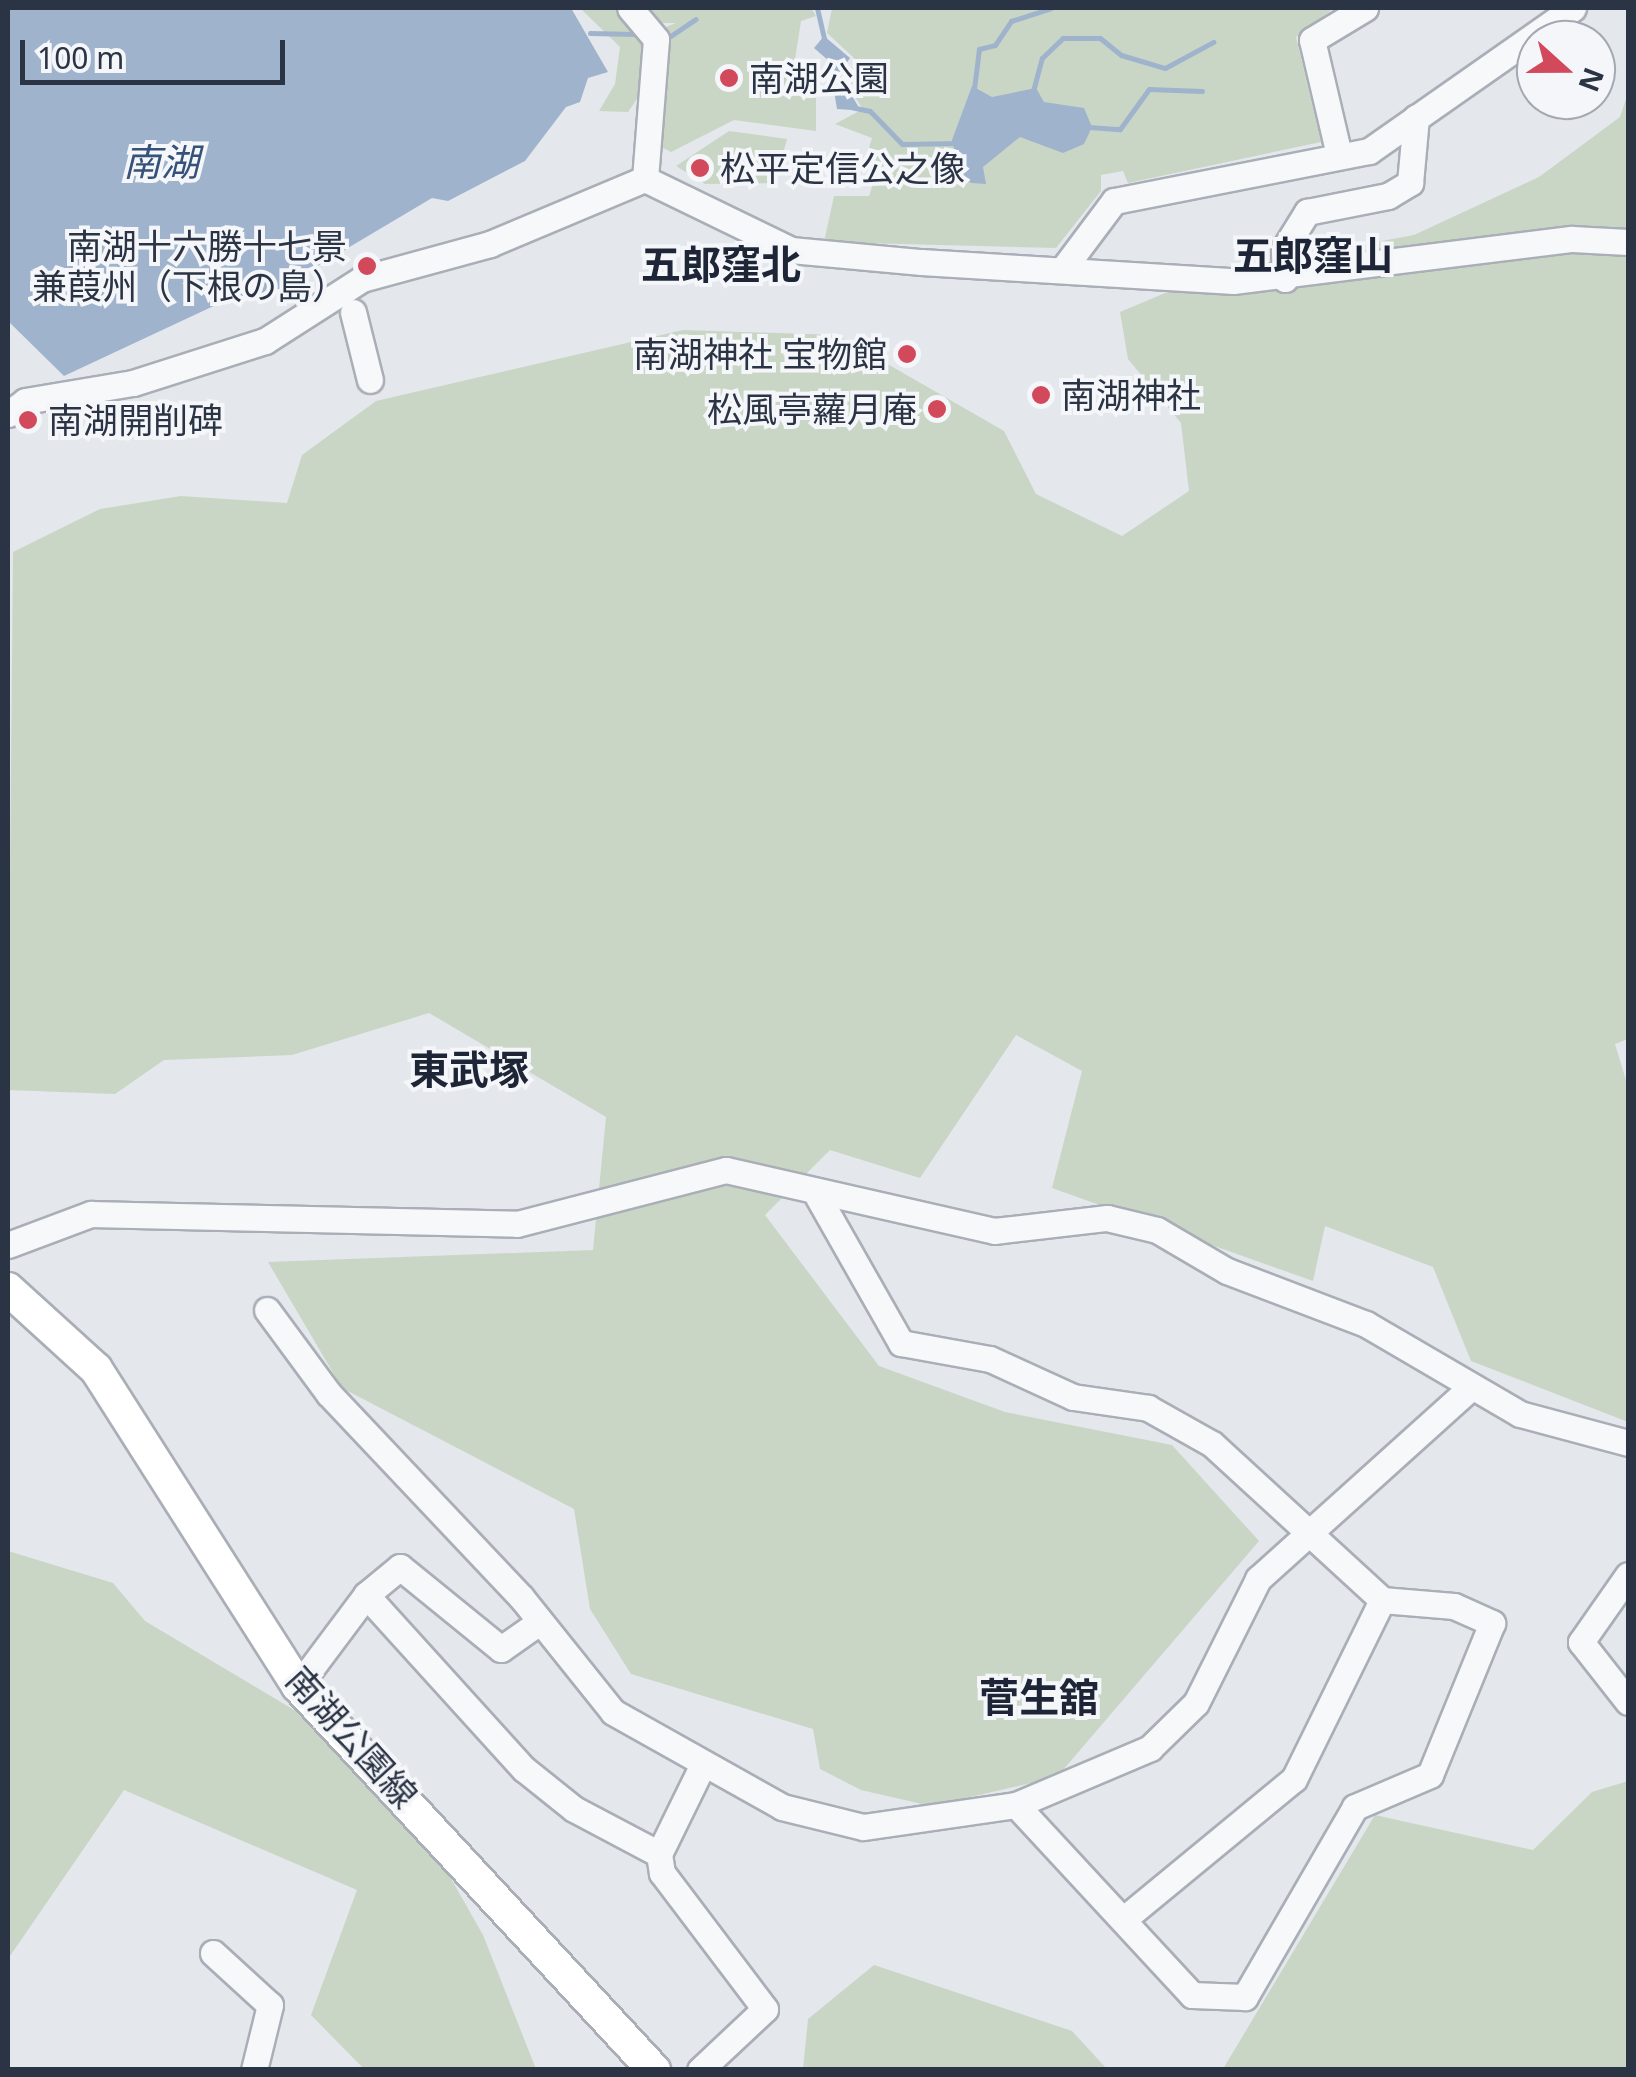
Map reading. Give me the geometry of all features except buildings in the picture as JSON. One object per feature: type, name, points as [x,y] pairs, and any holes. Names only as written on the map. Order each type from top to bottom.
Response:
[{"type":"main road","name":"南湖公園線","points":[[8,1289],[96,1369],[298,1686],[654,2070]]},
{"type":"street","points":[[630,8],[656,39],[644,178]]},
{"type":"street","points":[[1338,154],[1312,40],[1365,8]]},
{"type":"street","points":[[1066,265],[1114,201],[1338,154],[1369,151],[1573,8]]},
{"type":"street","points":[[1284,279],[1284,250],[1306,212],[1388,196],[1410,183],[1416,117]]},
{"type":"street","points":[[8,414],[58,392],[133,384],[265,341],[362,279],[490,244],[644,178],[791,250],[1284,279],[1572,239],[1628,242]]},
{"type":"street","points":[[353,312],[370,380]]},
{"type":"street","points":[[8,1246],[91,1214],[517,1224],[726,1170],[818,1198],[994,1230],[1108,1218],[1157,1230],[1245,1279],[1366,1324],[1468,1390],[1628,1443]]},
{"type":"street","points":[[818,1198],[901,1343],[990,1359],[1072,1396],[1148,1408],[1212,1444],[1382,1600],[1454,1606],[1492,1623],[1430,1776],[1355,1806],[1245,1996],[1192,1995],[1016,1805]]},
{"type":"street","points":[[267,1310],[299,1360],[538,1623],[613,1712],[703,1764],[820,1823],[904,1825],[1016,1805],[1150,1748],[1196,1703],[1258,1579],[1303,1530],[1468,1390]]},
{"type":"street","points":[[298,1686],[366,1595],[400,1566],[501,1649],[538,1623]]},
{"type":"street","points":[[1628,1576],[1581,1642],[1628,1702]]},
{"type":"street","points":[[366,1595],[524,1769],[574,1809],[659,1854]]},
{"type":"street","points":[[1124,1919],[1294,1779],[1382,1600]]},
{"type":"street","points":[[700,2070],[765,2008],[672,1896],[659,1854],[703,1764]]},
{"type":"street","points":[[213,1953],[270,2005],[254,2070]]},
{"type":"green space","points":[[580,8],[811,8],[816,16],[801,21],[794,66],[805,67],[805,94],[816,97],[816,131],[734,120],[671,152],[652,142],[663,28],[676,23],[663,23],[644,57],[642,92],[628,112],[599,111],[615,84],[620,47]]},
{"type":"green space","points":[[832,8],[1334,8],[1296,37],[1321,142],[1128,183],[1123,171],[1101,175],[1101,191],[1056,248],[824,242],[834,196],[869,196],[875,178],[863,167],[872,138],[835,124],[863,109],[850,90],[854,58],[827,33]]},
{"type":"green space","points":[[1628,93],[1628,1039],[1615,1044],[1628,1087],[1628,1422],[1471,1361],[1433,1267],[1325,1226],[1313,1281],[1052,1188],[1082,1071],[1016,1035],[920,1178],[830,1150],[765,1215],[879,1366],[1005,1412],[1172,1445],[1259,1541],[1057,1777],[931,1806],[861,1790],[820,1769],[813,1729],[631,1674],[590,1609],[574,1509],[342,1388],[268,1262],[593,1250],[606,1117],[429,1013],[292,1055],[164,1060],[115,1094],[8,1090],[13,552],[100,509],[181,496],[287,503],[302,455],[376,401],[683,330],[837,335],[1004,431],[1036,494],[1122,536],[1189,491],[1181,423],[1128,359],[1120,312],[1215,272],[1414,235],[1539,177],[1620,117]]},
{"type":"green space","points":[[729,131],[787,139],[775,183],[705,184],[676,166]]},
{"type":"green space","points":[[8,1551],[113,1583],[145,1621],[356,1747],[399,1787],[483,1935],[536,2069],[364,2069],[311,2015],[357,1890],[124,1790],[8,1959]]},
{"type":"green space","points":[[1628,1781],[1628,2069],[1223,2069],[1375,1815],[1533,1850],[1592,1792]]},
{"type":"green space","points":[[874,1965],[1072,2031],[1107,2069],[803,2069],[808,2019]]},
{"type":"water","name":"南湖","points":[[8,8],[571,8],[608,72],[588,78],[580,102],[566,107],[525,161],[448,201],[432,198],[267,296],[235,296],[64,376],[8,321]]},
{"type":"water","points":[[824,36],[850,58],[839,74],[858,106],[852,110],[837,109],[829,61],[814,48]]},
{"type":"water","points":[[972,86],[992,97],[1036,88],[1044,102],[1084,108],[1092,127],[1084,144],[1063,153],[1020,137],[983,167],[986,184],[961,180],[952,140]]},
{"type":"waterway","points":[[817,8],[824,39]]},
{"type":"waterway","points":[[974,89],[979,49],[995,45],[1011,21],[1051,8]]},
{"type":"waterway","points":[[669,37],[696,19]]},
{"type":"waterway","points":[[590,33],[635,34]]},
{"type":"waterway","points":[[1033,91],[1042,58],[1063,38],[1100,38],[1121,55],[1165,68],[1213,42]]},
{"type":"waterway","points":[[1089,127],[1120,129],[1149,89],[1202,91]]},
{"type":"waterway","points":[[851,107],[870,111],[902,144],[959,143]]},
{"type":"place","name":"南湖公園","points":[[729,78]]},
{"type":"place","name":"松平定信公之像","points":[[700,168]]},
{"type":"place","name":"南湖十六勝十七景 兼葭州（下根の島）","points":[[367,266]]},
{"type":"place","name":"南湖神社 宝物館","points":[[907,354]]},
{"type":"place","name":"南湖神社","points":[[1041,395]]},
{"type":"place","name":"松風亭蘿月庵","points":[[937,409]]},
{"type":"place","name":"南湖開削碑","points":[[28,420]]},
{"type":"district","name":"五郎窪山","points":[[1313,255]]},
{"type":"district","name":"五郎窪北","points":[[721,264]]},
{"type":"district","name":"東武塚","points":[[469,1069]]},
{"type":"district","name":"菅生舘","points":[[1039,1697]]}]
